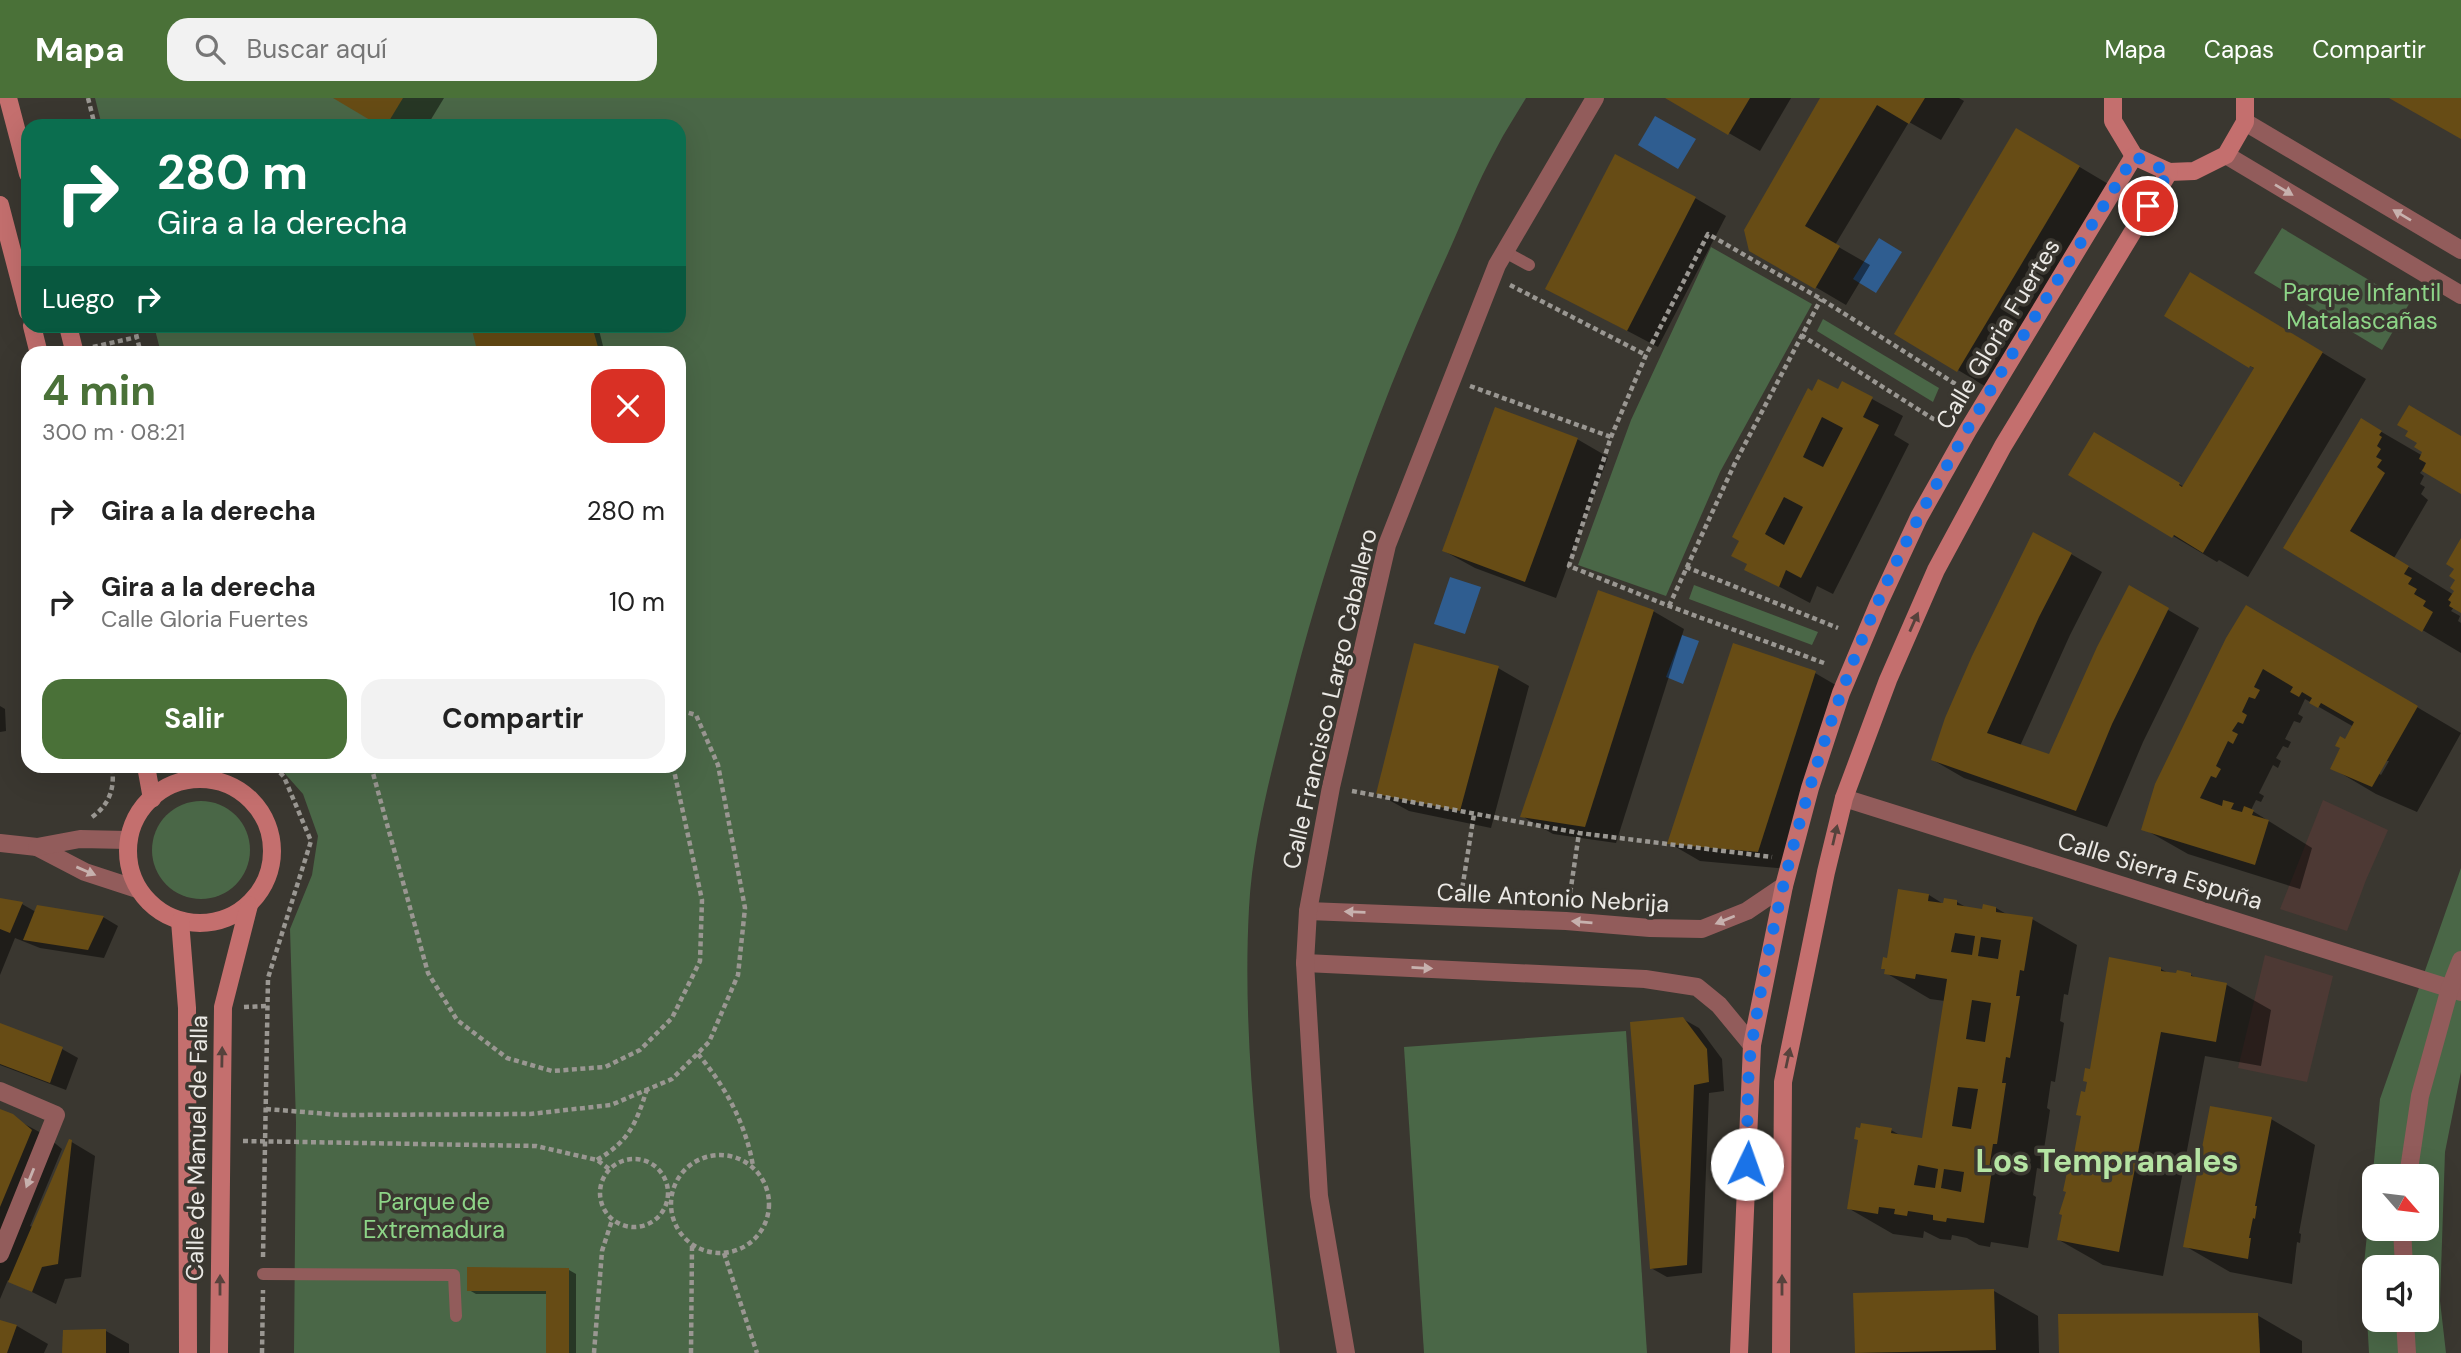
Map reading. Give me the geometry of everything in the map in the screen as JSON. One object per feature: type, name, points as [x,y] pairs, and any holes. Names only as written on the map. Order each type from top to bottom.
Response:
[{"type":"main road","points":[[8,98],[21,147]]},
{"type":"main road","points":[[2113,98],[2113,121],[2134,156],[2169,172],[2194,171],[2225,155],[2245,122],[2245,98]]},
{"type":"main road","name":"Calle Gloria Fuertes","points":[[1739,1353],[1752,1045],[1790,859],[1841,693],[1919,517],[1968,430],[2134,156]]},
{"type":"main road","points":[[1781,1353],[1783,1082],[1844,798],[1888,680],[1936,570],[2003,446],[2169,172]]},
{"type":"main road","points":[[0,205],[21,285]]},
{"type":"main road","points":[[146,773],[152,799]]},
{"type":"main road","points":[[206,773],[244,794],[261,812],[268,827],[272,853],[264,884],[249,905],[222,919],[199,923],[180,920],[148,905],[127,866],[127,840],[136,818],[152,799],[163,790],[206,773]]},
{"type":"main road","name":"Calle de Manuel de Falla","points":[[219,1353],[223,1007],[249,905]]},
{"type":"main road","name":"Calle de Manuel de Falla","points":[[180,920],[187,1008],[187,1353]]},
{"type":"street","name":"Calle Francisco Largo Caballero","points":[[1346,1353],[1319,1196],[1305,963],[1308,911],[1331,787],[1387,545],[1493,276],[1595,98]]},
{"type":"street","points":[[2245,122],[2461,250]]},
{"type":"street","points":[[2225,155],[2461,295]]},
{"type":"street","name":"Calle Sierra Espuña","points":[[1844,798],[2456,990]]},
{"type":"street","points":[[4,845],[37,847],[80,839],[127,840]]},
{"type":"street","points":[[37,847],[85,872],[137,889]]},
{"type":"street","name":"Calle Antonio Nebrija","points":[[1308,911],[1566,921],[1650,929],[1702,929],[1747,911],[1784,886]]},
{"type":"street","points":[[2410,1164],[2420,1096],[2456,990],[2461,960]]},
{"type":"street","points":[[1305,963],[1645,979],[1697,986],[1718,1005],[1752,1045]]},
{"type":"street","points":[[0,1091],[56,1115],[0,1254]]},
{"type":"street","points":[[2406,1332],[2407,1353]]},
{"type":"lane","points":[[1505,252],[1529,265]]},
{"type":"lane","points":[[263,1275],[454,1275],[456,1316]]},
{"type":"path","points":[[88,98],[93,119]]},
{"type":"path","points":[[1824,663],[1668,606],[1569,566],[1611,437],[1646,355],[1708,234],[1821,299],[1957,385]]},
{"type":"path","points":[[1493,276],[1646,355]]},
{"type":"path","points":[[1668,606],[1735,463],[1821,299]]},
{"type":"path","points":[[136,333],[139,346]]},
{"type":"path","points":[[1801,335],[1938,422]]},
{"type":"path","points":[[100,346],[137,337]]},
{"type":"path","points":[[1452,380],[1611,437]]},
{"type":"path","points":[[1686,567],[1838,628]]},
{"type":"path","points":[[266,1109],[341,1115],[530,1114],[611,1105],[673,1079],[709,1042],[738,975],[745,908],[718,765],[696,715],[686,712]]},
{"type":"path","points":[[262,1353],[268,978],[311,841],[280,773]]},
{"type":"path","points":[[374,773],[428,973],[457,1020],[507,1058],[552,1071],[605,1067],[640,1050],[672,1018],[700,961],[702,900],[675,773]]},
{"type":"path","points":[[1331,787],[1579,833],[1790,859]]},
{"type":"path","points":[[1458,916],[1474,814]]},
{"type":"path","points":[[1566,921],[1579,833]]},
{"type":"path","points":[[698,1054],[708,1065],[739,1115],[750,1147],[753,1167]]},
{"type":"path","points":[[597,1160],[613,1151],[635,1124],[647,1089]]},
{"type":"path","points":[[221,1141],[536,1146],[597,1160],[609,1169]]},
{"type":"path","points":[[707,1156],[731,1156],[753,1167],[763,1179],[769,1195],[769,1212],[764,1227],[754,1240],[740,1250],[707,1252],[692,1245],[681,1234],[674,1220],[671,1204],[673,1188],[681,1174],[693,1163],[707,1156]]},
{"type":"path","points":[[668,1185],[666,1206],[653,1222],[643,1226],[621,1225],[612,1220],[600,1201],[602,1179],[609,1169],[617,1162],[638,1158],[657,1167],[668,1185],[673,1188]]},
{"type":"path","points":[[594,1353],[603,1251],[612,1220]]},
{"type":"path","points":[[691,1353],[692,1245]]},
{"type":"path","points":[[724,1253],[757,1353]]},
{"type":"shaded area","points":[[2323,800],[2388,830],[2347,931],[2280,909]]},
{"type":"shaded area","points":[[2265,955],[2333,976],[2307,1082],[2238,1068]]},
{"type":"green space","name":"Parque de Extremadura","points":[[95,98],[1526,98],[1499,142],[1475,191],[1420,315],[1376,424],[1320,590],[1264,804],[1249,908],[1248,1020],[1261,1186],[1280,1353],[294,1353],[296,1122],[290,929],[312,875],[318,836],[303,794],[284,773],[686,773],[686,346],[159,346],[156,333],[686,333],[686,119],[100,119]]},
{"type":"green space","name":"Parque Infantil Matalascañas","points":[[2282,228],[2409,304],[2382,350],[2254,273]]},
{"type":"green space","points":[[1711,247],[1812,304],[1720,472],[1666,596],[1578,565],[1631,420]]},
{"type":"green space","points":[[1823,319],[1939,388],[1933,402],[1817,331]]},
{"type":"green space","points":[[1694,585],[1818,632],[1812,645],[1689,599]]},
{"type":"green space","points":[[201,801],[220,805],[236,815],[246,831],[250,850],[246,869],[236,885],[220,895],[201,899],[182,895],[166,885],[156,869],[152,850],[156,831],[166,815],[182,805]]},
{"type":"green space","points":[[2461,868],[2461,1072],[2445,1152],[2440,1301],[2446,1353],[2369,1353],[2368,1332],[2439,1332],[2439,1255],[2365,1255],[2366,1241],[2440,1241],[2440,1164],[2374,1164],[2380,1099]]},
{"type":"green space","points":[[1626,1031],[1647,1353],[1424,1353],[1404,1047]]},
{"type":"water","points":[[1655,116],[1696,139],[1678,169],[1638,145]]},
{"type":"water","points":[[1879,238],[1902,252],[1876,293],[1853,279]]},
{"type":"water","points":[[1450,577],[1481,587],[1465,634],[1434,624]]},
{"type":"water","points":[[1682,635],[1699,641],[1683,684],[1666,677]]},
{"type":"building","points":[[333,98],[403,98],[390,119],[368,119]]},
{"type":"building","points":[[1665,98],[1750,98],[1728,135]]},
{"type":"building","points":[[1820,98],[1925,98],[1909,124],[1877,105],[1805,226],[1840,246],[1815,289],[1749,251],[1744,230]]},
{"type":"building","points":[[2389,98],[2461,98],[2461,139]]},
{"type":"building","points":[[2016,128],[2080,166],[1957,372],[1894,334]]},
{"type":"building","points":[[1615,154],[1696,197],[1627,331],[1545,289]]},
{"type":"building","points":[[2190,272],[2323,352],[2203,553],[2174,535],[2172,538],[2068,475],[2094,432],[2180,483],[2182,487],[2254,368],[2249,368],[2164,316]]},
{"type":"building","points":[[473,333],[594,333],[598,346],[476,346]]},
{"type":"building","points":[[1818,379],[1838,389],[1842,381],[1873,397],[1863,417],[1879,425],[1801,578],[1786,570],[1779,587],[1744,570],[1747,564],[1731,556],[1739,541],[1732,537],[1808,388],[1812,391]],"holes":[[[1822,417],[1843,428],[1823,467],[1803,457]],[[1784,497],[1803,507],[1784,545],[1765,534]]]},
{"type":"building","points":[[2409,405],[2461,436],[2461,494],[2422,471],[2426,463],[2419,459],[2422,452],[2414,447],[2417,443],[2405,436],[2408,431],[2397,425]]},
{"type":"building","points":[[1495,407],[1578,438],[1525,582],[1442,551]]},
{"type":"building","points":[[2361,418],[2382,431],[2377,446],[2381,449],[2376,457],[2382,460],[2377,467],[2385,473],[2350,531],[2409,566],[2404,574],[2412,578],[2408,584],[2417,589],[2414,594],[2426,601],[2423,606],[2433,612],[2422,632],[2283,548]]},
{"type":"building","points":[[2033,532],[2072,553],[2039,617],[1987,733],[2049,754],[2097,647],[2129,585],[2169,608],[2112,724],[2076,811],[1931,760],[1945,718],[1972,656]]},
{"type":"building","points":[[2461,538],[2461,613],[2449,606],[2451,602],[2448,600],[2454,591],[2450,588],[2455,580],[2449,576],[2454,569],[2446,564]]},
{"type":"building","points":[[1598,590],[1654,610],[1585,827],[1520,817]]},
{"type":"building","points":[[2246,605],[2418,706],[2372,787],[2330,769],[2340,748],[2335,746],[2340,736],[2345,739],[2354,722],[2321,703],[2318,708],[2309,703],[2312,698],[2302,692],[2299,697],[2290,692],[2293,687],[2263,669],[2254,687],[2260,690],[2255,699],[2249,697],[2242,712],[2247,715],[2243,724],[2238,722],[2232,731],[2238,734],[2233,744],[2228,741],[2216,766],[2221,769],[2216,778],[2211,776],[2200,798],[2222,806],[2223,800],[2234,803],[2231,809],[2242,812],[2244,806],[2254,810],[2252,815],[2269,820],[2255,865],[2141,830],[2155,784],[2226,638]]},
{"type":"building","points":[[1414,643],[1499,666],[1460,811],[1376,794]]},
{"type":"building","points":[[1733,643],[1816,671],[1758,852],[1667,844]]},
{"type":"building","points":[[1898,889],[1929,894],[1928,901],[1943,903],[1944,898],[1957,900],[1957,905],[1982,909],[1983,904],[1996,907],[1996,912],[2033,917],[2024,971],[2020,970],[2016,996],[2020,996],[2010,1058],[2006,1057],[2002,1083],[2006,1083],[1997,1144],[1993,1144],[1989,1169],[1992,1170],[1984,1223],[1947,1218],[1946,1222],[1933,1220],[1933,1215],[1908,1211],[1907,1216],[1894,1214],[1895,1209],[1879,1207],[1878,1214],[1847,1209],[1858,1140],[1854,1139],[1856,1127],[1860,1128],[1861,1123],[1892,1128],[1891,1133],[1922,1138],[1947,979],[1916,974],[1915,979],[1884,974],[1885,969],[1881,969],[1883,957],[1887,958]],"holes":[[[1955,933],[1975,936],[1972,955],[1951,952]],[[1981,937],[2001,940],[1998,959],[1978,956]],[[1972,1000],[1991,1003],[1985,1042],[1966,1039]],[[1958,1087],[1978,1089],[1971,1129],[1952,1126]],[[1918,1165],[1938,1169],[1935,1188],[1914,1185]],[[1944,1169],[1964,1172],[1961,1192],[1941,1188]]]},
{"type":"building","points":[[0,898],[23,902],[10,933],[0,929]]},
{"type":"building","points":[[37,905],[104,916],[88,950],[23,940]]},
{"type":"building","points":[[2109,957],[2161,967],[2161,971],[2176,973],[2177,970],[2191,973],[2191,976],[2227,983],[2216,1042],[2161,1032],[2119,1252],[2057,1240],[2062,1215],[2059,1214],[2066,1192],[2063,1191],[2070,1158],[2073,1159],[2081,1116],[2076,1115],[2081,1091],[2085,1092],[2087,1082],[2083,1081],[2085,1068],[2090,1069]]},
{"type":"building","points":[[1683,1017],[1707,1049],[1709,1082],[1694,1085],[1687,1265],[1650,1269],[1630,1022]]},
{"type":"building","points":[[0,1023],[63,1047],[50,1083],[0,1064]]},
{"type":"building","points":[[2210,1106],[2272,1117],[2255,1206],[2255,1219],[2253,1218],[2249,1238],[2248,1259],[2183,1247]]},
{"type":"building","points":[[0,1109],[13,1114],[32,1130],[0,1207]]},
{"type":"building","points":[[69,1139],[72,1140],[58,1264],[42,1267],[32,1292],[8,1282]]},
{"type":"building","points":[[467,1267],[569,1268],[569,1353],[546,1353],[546,1291],[467,1291]]},
{"type":"building","points":[[1994,1289],[1996,1350],[1855,1353],[1853,1293]]},
{"type":"building","points":[[2258,1313],[2260,1353],[2059,1353],[2058,1314]]},
{"type":"building","points":[[0,1320],[17,1325],[7,1353],[0,1353]]},
{"type":"building","points":[[106,1329],[106,1353],[62,1353],[63,1330]]},
{"type":"district","name":"Los Tempranales","points":[[2107,1161]]},
{"type":"route","points":[[1747,1164],[1752,1045],[1790,859],[1841,693],[1919,517],[1968,430],[2134,156],[2169,172],[2148,206]]}]
